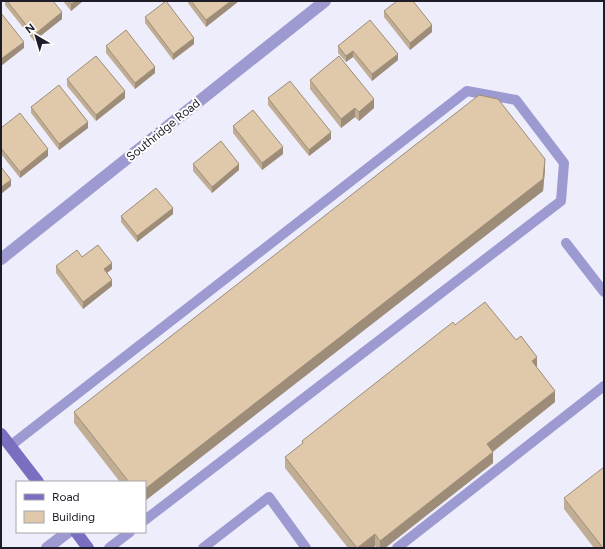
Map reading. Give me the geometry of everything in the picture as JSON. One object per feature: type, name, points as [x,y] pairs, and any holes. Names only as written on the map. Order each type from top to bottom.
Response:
[{"type":"street","name":"Southridge Road","points":[[1,259],[325,1]]},
{"type":"street","points":[[1,434],[37,481]]},
{"type":"street","points":[[47,548],[67,533]]},
{"type":"street","points":[[77,533],[88,548]]},
{"type":"lane","points":[[10,446],[467,91],[516,100],[564,163],[561,201],[146,519]]},
{"type":"lane","points":[[566,242],[604,292]]},
{"type":"lane","points":[[397,548],[604,386]]},
{"type":"lane","points":[[203,548],[269,497],[306,548]]},
{"type":"lane","points":[[109,548],[129,533]]},
{"type":"building","points":[[7,1],[53,1],[62,12],[34,35]]},
{"type":"building","points":[[69,1],[76,1],[71,4]]},
{"type":"building","points":[[166,1],[194,38],[173,54],[145,17]]},
{"type":"building","points":[[191,1],[231,1],[206,20]]},
{"type":"building","points":[[397,1],[413,1],[432,25],[410,43],[384,11]]},
{"type":"building","points":[[1,13],[24,42],[1,59]]},
{"type":"building","points":[[370,20],[398,54],[372,74],[353,51],[346,56],[338,46]]},
{"type":"building","points":[[126,30],[155,67],[135,83],[106,46]]},
{"type":"building","points":[[96,56],[125,91],[96,115],[67,79]]},
{"type":"building","points":[[339,56],[374,99],[359,112],[355,108],[341,119],[310,80]]},
{"type":"building","points":[[290,81],[331,132],[309,150],[268,98]]},
{"type":"building","points":[[59,85],[88,122],[59,144],[31,107]]},
{"type":"building","points":[[479,95],[498,99],[545,159],[543,179],[146,488],[146,481],[128,481],[74,412]]},
{"type":"building","points":[[253,110],[283,147],[262,163],[233,126]]},
{"type":"building","points":[[20,113],[48,149],[20,172],[1,148],[1,128]]},
{"type":"building","points":[[221,141],[239,164],[212,187],[193,164]]},
{"type":"building","points":[[1,167],[11,180],[1,187]]},
{"type":"building","points":[[156,188],[173,208],[137,236],[121,216]]},
{"type":"building","points":[[98,245],[112,263],[104,269],[112,280],[83,302],[56,266],[77,250],[82,257]]},
{"type":"building","points":[[485,302],[516,340],[521,336],[537,357],[532,361],[555,391],[487,444],[493,452],[380,541],[375,534],[357,548],[285,457],[303,443],[302,441],[453,322],[455,325]]},
{"type":"building","points":[[604,467],[604,548],[603,548],[564,498]]}]
